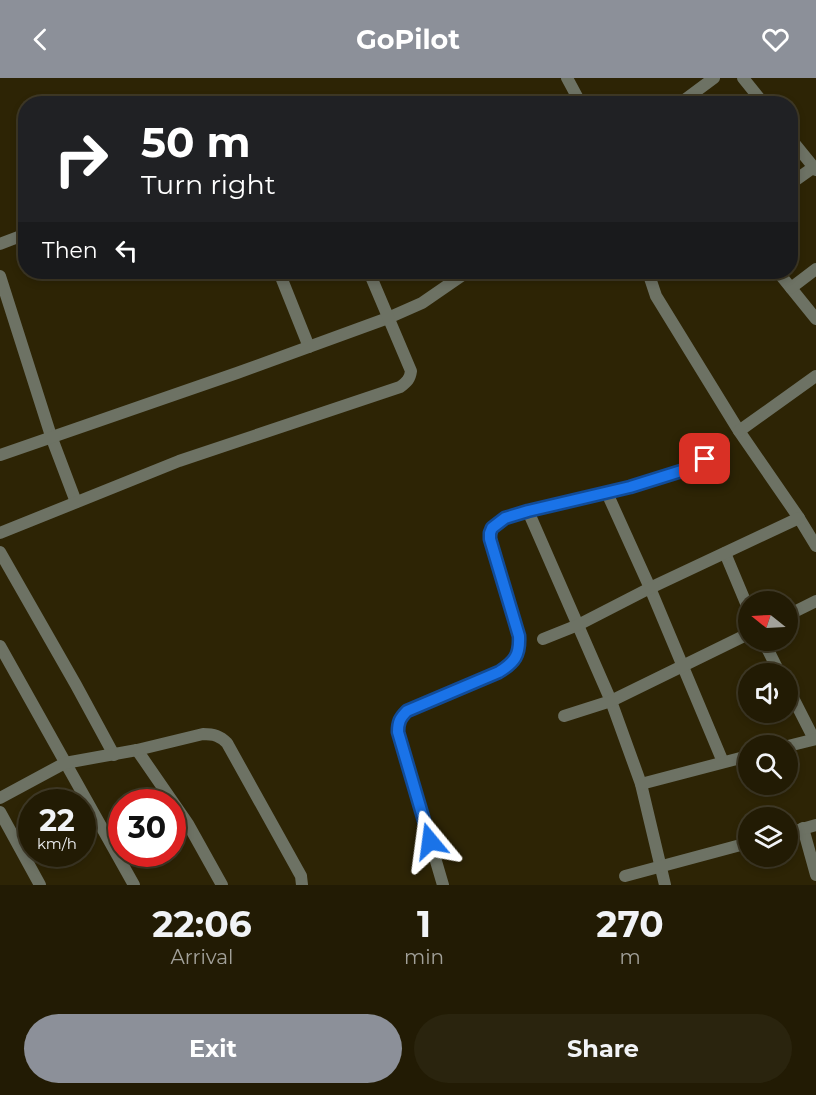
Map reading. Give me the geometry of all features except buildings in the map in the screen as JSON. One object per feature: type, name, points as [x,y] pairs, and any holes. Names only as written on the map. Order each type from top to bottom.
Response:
[{"type":"street","points":[[567,78],[577,96]]},
{"type":"street","points":[[690,96],[714,78]]},
{"type":"street","points":[[743,78],[758,96]]},
{"type":"street","points":[[798,148],[815,169],[798,179]]},
{"type":"street","points":[[0,244],[18,237]]},
{"type":"street","points":[[791,288],[816,269]]},
{"type":"street","points":[[0,276],[51,436],[76,502]]},
{"type":"street","points":[[282,279],[309,347]]},
{"type":"street","points":[[0,533],[179,461],[400,387],[407,382],[411,371],[372,279]]},
{"type":"street","points":[[0,455],[388,318],[422,303],[455,279]]},
{"type":"street","points":[[650,279],[656,296],[739,431],[795,520],[816,546]]},
{"type":"street","points":[[784,279],[816,319]]},
{"type":"street","points":[[739,431],[816,376]]},
{"type":"street","points":[[443,885],[398,732],[398,723],[407,711],[509,666],[520,649],[519,636],[490,533],[505,518],[630,487],[694,467],[716,451]]},
{"type":"street","points":[[607,493],[650,588],[723,762]]},
{"type":"street","points":[[528,511],[611,701],[641,784],[665,885]]},
{"type":"street","points":[[543,639],[578,625],[650,588],[795,520]]},
{"type":"street","points":[[0,552],[114,755]]},
{"type":"street","points":[[725,553],[741,591]]},
{"type":"street","points":[[798,610],[816,601]]},
{"type":"street","points":[[564,716],[611,701],[738,639]]},
{"type":"street","points":[[0,646],[134,885]]},
{"type":"street","points":[[798,707],[815,739],[798,743]]},
{"type":"street","points":[[0,798],[65,763],[138,750],[203,734],[221,736],[227,742],[301,876],[302,885]]},
{"type":"street","points":[[138,750],[188,824],[222,885]]},
{"type":"street","points":[[641,784],[738,758]]},
{"type":"street","points":[[0,812],[40,885]]},
{"type":"street","points":[[810,827],[816,875]]},
{"type":"street","points":[[624,876],[738,846]]},
{"type":"route","points":[[430,841],[398,732],[398,723],[407,711],[509,666],[520,649],[519,636],[490,539],[492,528],[505,518],[630,487],[694,467],[705,459]]}]
